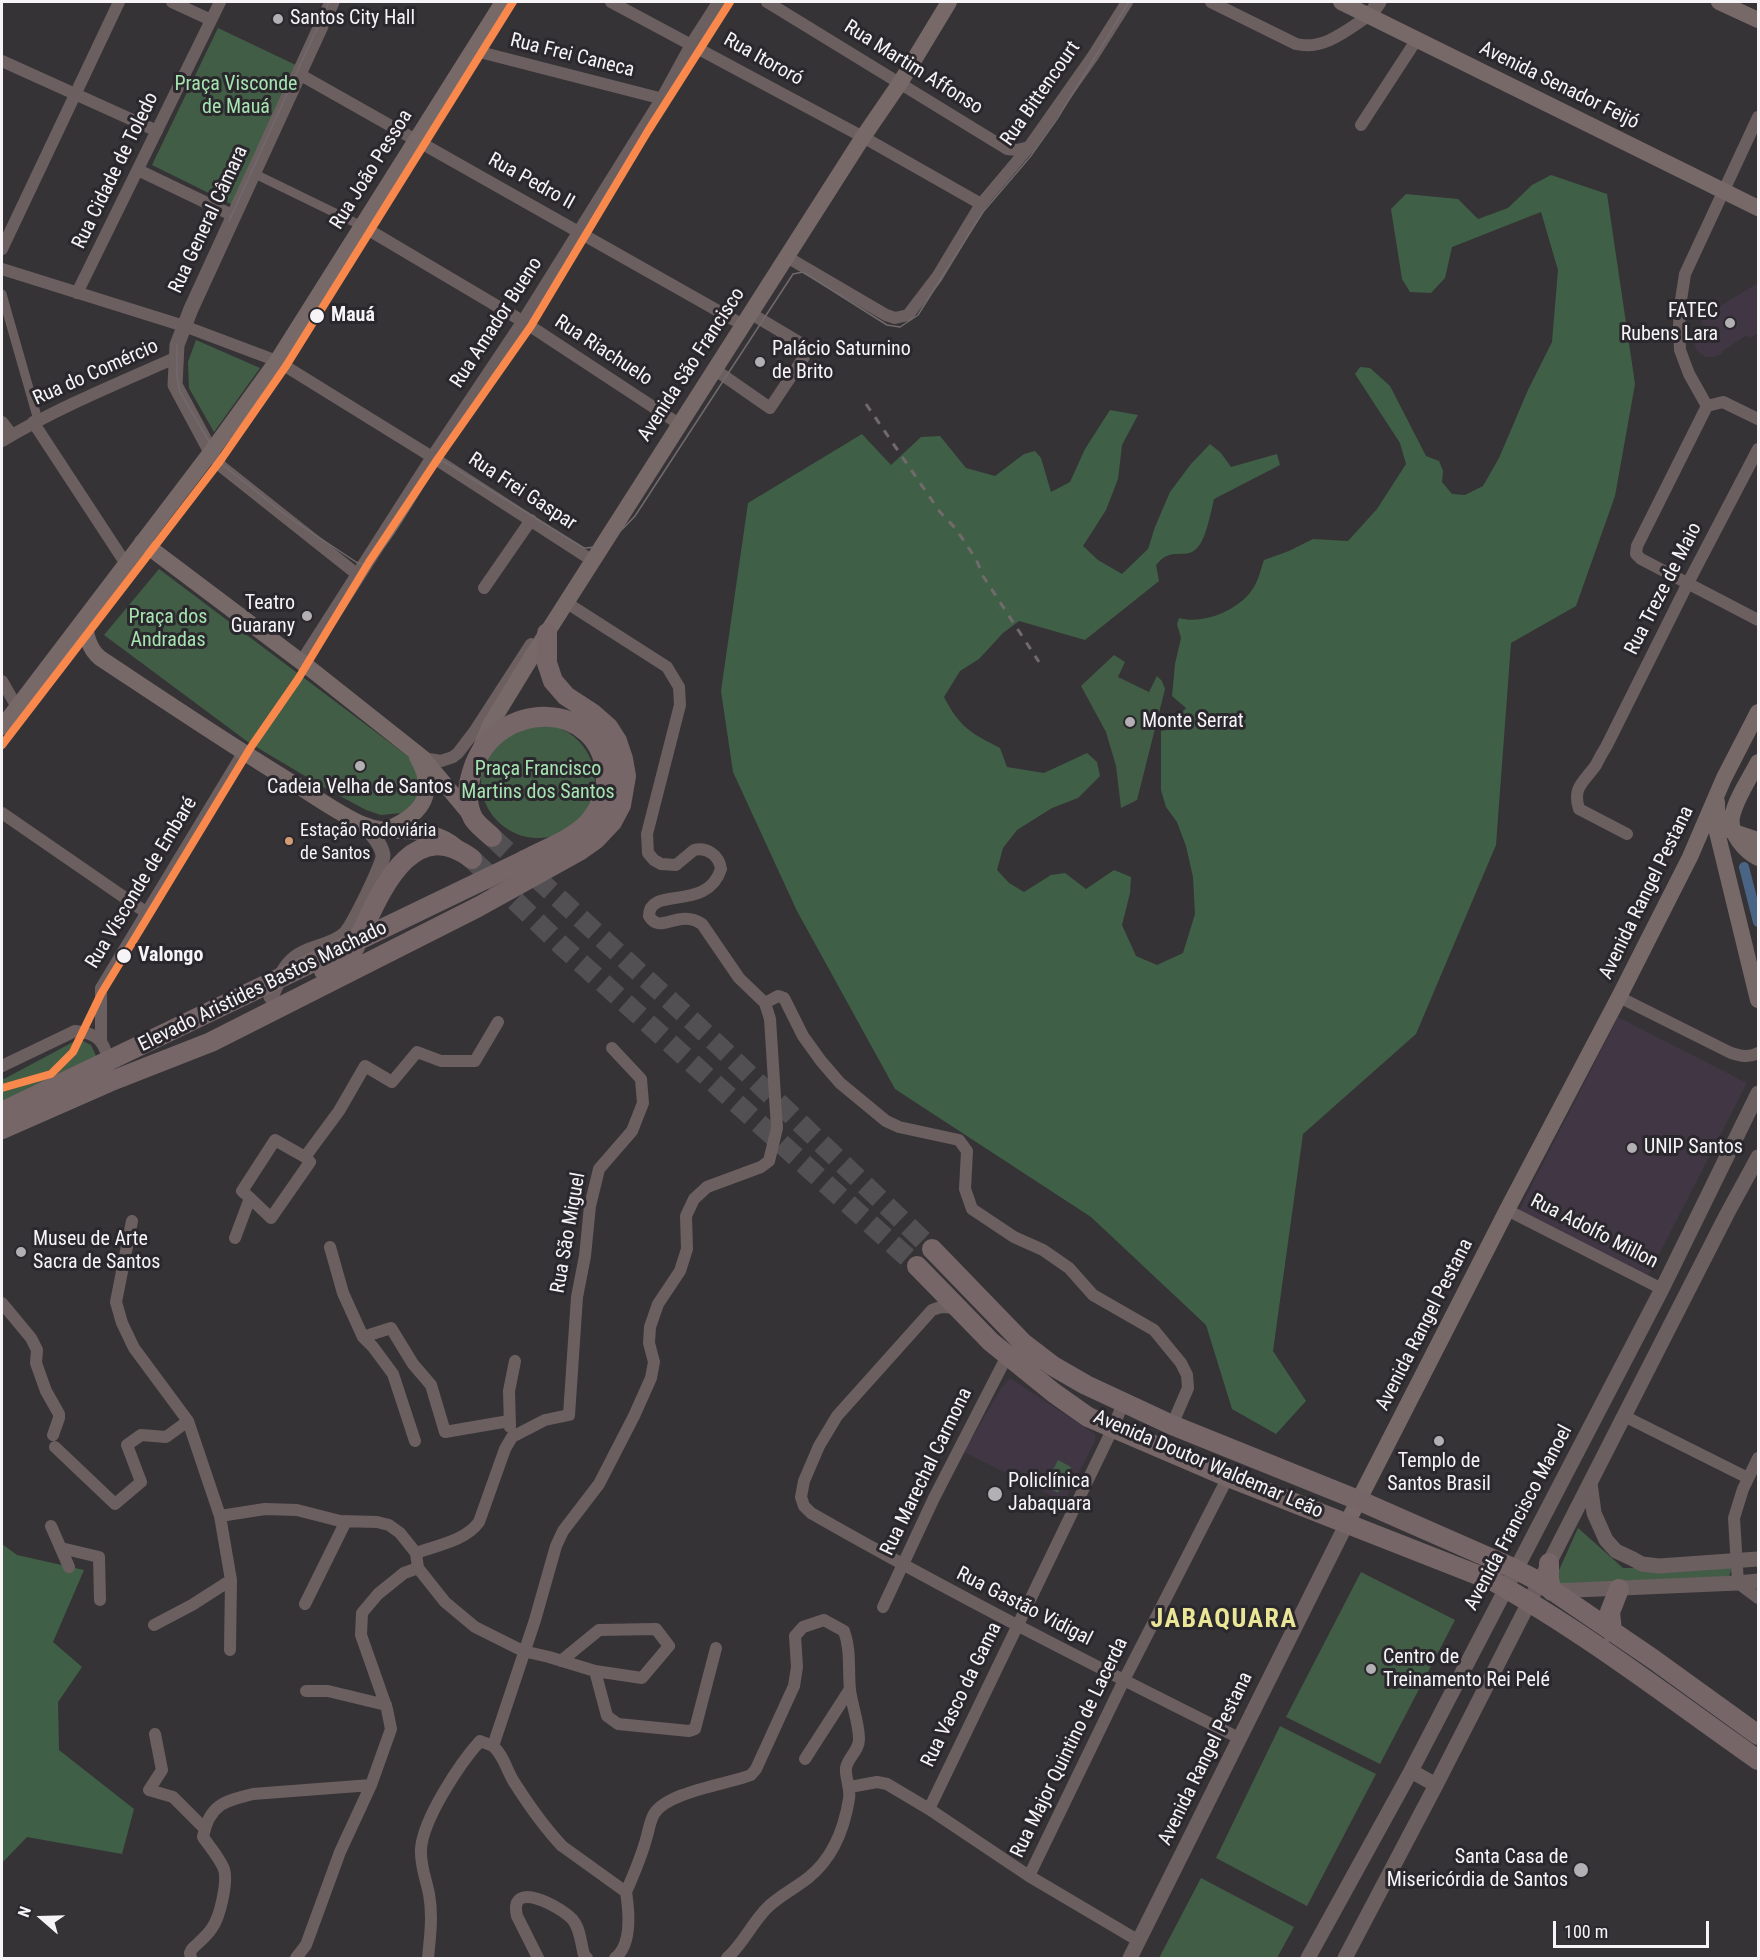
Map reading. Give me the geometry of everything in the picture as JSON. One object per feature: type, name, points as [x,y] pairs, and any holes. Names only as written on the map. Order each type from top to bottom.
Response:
[{"type":"main road","name":"Rua João Pessoa","points":[[142,542],[277,361],[503,2]]},
{"type":"main road","name":"Avenida São Francisco","points":[[478,755],[495,716],[567,603],[590,559],[900,83],[949,2]]},
{"type":"main road","name":"Avenida Senador Feijó","points":[[1341,2],[1375,8],[1417,39],[1758,208]]},
{"type":"main road","points":[[1719,2],[1758,20]]},
{"type":"main road","points":[[2,727],[142,542],[418,754],[473,819],[492,837]]},
{"type":"main road","points":[[84,619],[92,652],[243,753],[362,824],[386,830],[430,832],[450,842],[466,854]]},
{"type":"main road","points":[[530,867],[579,851],[605,831],[621,805],[626,776],[621,751],[608,727],[570,699],[557,688],[553,681],[547,663],[548,633]]},
{"type":"main road","name":"Avenida Rangel Pestana","points":[[1347,1523],[1507,1210],[1620,997],[1690,857],[1720,787],[1758,712]]},
{"type":"main road","points":[[4,1121],[211,1042],[478,907],[587,824],[600,806],[606,782],[604,760],[600,750],[586,732],[571,723],[551,717],[521,719],[504,728],[486,744],[478,755],[473,769],[468,789],[473,819]]},
{"type":"main road","points":[[386,830],[415,814],[425,798],[426,778],[418,754]]},
{"type":"main road","points":[[1758,762],[1722,851],[1758,1000]]},
{"type":"main road","points":[[1720,787],[1716,807],[1730,831],[1749,854],[1758,858]]},
{"type":"main road","points":[[1690,857],[1705,840],[1730,831],[1758,840]]},
{"type":"main road","points":[[111,1081],[142,1059],[318,974],[346,958],[354,948],[382,891],[399,866],[410,855],[423,847],[430,846],[450,846],[466,854]]},
{"type":"main road","name":"Elevado Aristides Bastos Machado","points":[[4,1121],[530,867]]},
{"type":"main road","name":"Avenida Doutor Waldemar Leão","points":[[932,1249],[1023,1343],[1061,1371],[1172,1425],[1358,1500],[1505,1581]]},
{"type":"main road","name":"Avenida Doutor Waldemar Leão","points":[[917,1266],[956,1308],[1007,1356],[1088,1417],[1228,1477],[1505,1581]]},
{"type":"main road","points":[[1539,1591],[1548,1580],[1549,1563]]},
{"type":"main road","points":[[1505,1581],[1539,1591],[1612,1632],[1758,1735]]},
{"type":"main road","points":[[1612,1632],[1610,1612],[1619,1589]]},
{"type":"main road","points":[[1539,1591],[1568,1626],[1758,1760]]},
{"type":"street","points":[[2,249],[73,94],[119,2]]},
{"type":"street","points":[[172,2],[211,20]]},
{"type":"street","name":"Rua Cidade de Toledo","points":[[77,293],[220,2]]},
{"type":"street","name":"Rua General Câmara","points":[[211,452],[175,385],[177,345],[332,2]]},
{"type":"street","name":"Rua Itororó","points":[[611,2],[693,44],[981,204]]},
{"type":"street","name":"Rua Amador Bueno","points":[[302,663],[433,458],[524,322],[663,99],[693,44],[720,2]]},
{"type":"street","name":"Rua Martim Affonso","points":[[766,2],[1007,150]]},
{"type":"street","name":"Rua Bittencourt","points":[[787,257],[886,315],[895,318],[904,317],[915,308],[937,277],[981,204],[1029,147],[1093,56],[1127,2]]},
{"type":"street","points":[[1211,2],[1296,44],[1307,47],[1330,40],[1375,8]]},
{"type":"street","points":[[1360,125],[1417,39]]},
{"type":"street","name":"Rua Frei Caneca","points":[[472,50],[663,99]]},
{"type":"street","points":[[2,61],[157,131]]},
{"type":"street","name":"Rua Pedro II","points":[[299,74],[580,232],[746,319],[802,344],[805,351],[804,357],[770,408],[714,369]]},
{"type":"street","points":[[1707,405],[1689,374],[1680,350],[1679,316],[1685,274],[1758,117]]},
{"type":"street","points":[[1013,167],[1007,150],[1029,147]]},
{"type":"street","points":[[138,170],[234,216]]},
{"type":"street","name":"Rua Riachuelo","points":[[253,173],[362,226],[524,322],[679,424]]},
{"type":"street","points":[[2,268],[184,326]]},
{"type":"street","points":[[2,294],[36,421],[126,564]]},
{"type":"street","name":"Rua Frei Gaspar","points":[[184,326],[277,361],[590,559]]},
{"type":"street","name":"Rua do Comércio","points":[[7,438],[36,421],[176,358]]},
{"type":"street","points":[[1707,405],[1723,402],[1758,419]]},
{"type":"street","points":[[1707,405],[1636,546],[1636,554],[1641,559],[1758,620]]},
{"type":"street","points":[[2,422],[7,438]]},
{"type":"street","name":"Rua Treze de Maio","points":[[1627,834],[1579,809],[1576,799],[1578,788],[1606,747],[1758,449]]},
{"type":"street","points":[[211,452],[222,466],[358,575]]},
{"type":"street","points":[[484,588],[531,520]]},
{"type":"street","name":"Avenida São Francisco","points":[[418,754],[434,761],[446,760],[453,758],[463,747],[590,559]]},
{"type":"street","points":[[493,1746],[535,1620],[556,1546],[563,1531],[599,1484],[651,1378],[654,1362],[649,1343],[650,1327],[658,1304],[680,1271],[684,1260],[687,1249],[686,1215],[694,1199],[707,1187],[761,1167],[769,1161],[777,1128],[770,1018],[765,1003],[739,978],[702,924],[681,919],[658,924],[651,921],[649,916],[650,909],[658,900],[688,897],[709,887],[721,869],[716,857],[706,850],[694,850],[679,864],[669,866],[656,862],[647,850],[647,834],[681,698],[679,687],[667,667],[567,603]]},
{"type":"street","points":[[2,681],[17,707]]},
{"type":"street","name":"Rua Visconde de Embaré","points":[[111,1081],[107,1054],[101,1041],[101,987],[243,753]]},
{"type":"street","points":[[2,813],[147,913]]},
{"type":"street","points":[[271,997],[285,970],[296,957],[335,941],[344,935],[352,923],[382,861],[382,852],[362,824]]},
{"type":"street","points":[[765,1003],[778,996],[784,998],[803,1036],[820,1061],[840,1083],[886,1121],[899,1127],[959,1140],[967,1151],[965,1189],[972,1209],[1014,1237],[1043,1250],[1069,1268],[1093,1295],[1154,1330],[1181,1363],[1187,1375],[1188,1388],[1172,1425]]},
{"type":"street","points":[[1620,997],[1731,1053],[1752,1056],[1758,1053]]},
{"type":"street","points":[[305,1157],[342,1106],[365,1066],[392,1082],[417,1052],[441,1061],[475,1061],[498,1022]]},
{"type":"street","points":[[2,1066],[75,1031],[88,1034],[101,1041]]},
{"type":"street","name":"Rua São Miguel","points":[[512,1437],[545,1420],[568,1415],[577,1297],[585,1256],[590,1206],[599,1169],[632,1131],[643,1103],[641,1079],[612,1048]]},
{"type":"street","name":"Avenida Francisco Manoel","points":[[1549,1563],[1581,1476],[1662,1289],[1758,1093]]},
{"type":"street","points":[[275,1140],[310,1162],[271,1218],[250,1198],[242,1191],[275,1140]]},
{"type":"street","name":"Avenida Francisco Manoel","points":[[1308,1959],[1412,1772],[1505,1581],[1624,1416],[1758,1157]]},
{"type":"street","points":[[235,1238],[250,1198]]},
{"type":"street","name":"Rua Adolfo Millon","points":[[1507,1210],[1662,1289]]},
{"type":"street","points":[[132,1221],[116,1302],[122,1323],[134,1348],[188,1421],[220,1516],[231,1580],[230,1650]]},
{"type":"street","points":[[330,1247],[343,1293],[363,1337],[393,1374],[415,1441]]},
{"type":"street","points":[[2,1303],[31,1338],[37,1350],[36,1363],[46,1391],[59,1414],[54,1441],[115,1504],[141,1482],[127,1445],[141,1435],[166,1437],[188,1421]]},
{"type":"street","name":"Rua Gastão Vidigal","points":[[956,1308],[941,1306],[932,1310],[837,1416],[815,1455],[804,1481],[801,1497],[804,1506],[811,1514],[902,1565],[1239,1738]]},
{"type":"street","points":[[363,1337],[391,1328],[412,1364],[431,1385],[445,1432],[509,1420]]},
{"type":"street","name":"Rua Marechal Carmona","points":[[883,1607],[1007,1356]]},
{"type":"street","points":[[416,1553],[460,1538],[472,1531],[479,1522],[505,1449],[512,1437],[509,1420],[509,1391],[515,1361]]},
{"type":"street","name":"Rua Vasco da Gama","points":[[929,1809],[1123,1403]]},
{"type":"street","points":[[1624,1416],[1748,1478]]},
{"type":"street","points":[[1758,1458],[1737,1504],[1734,1518],[1738,1583],[1758,1598]]},
{"type":"street","points":[[1581,1476],[1606,1540],[1616,1551],[1642,1564],[1659,1566],[1758,1559]]},
{"type":"street","name":"Rua Major Quintino de Lacerda","points":[[1029,1876],[1124,1680],[1228,1477]]},
{"type":"street","points":[[220,1516],[265,1509],[297,1510],[346,1521],[377,1522],[389,1525],[400,1533],[416,1553],[418,1568],[445,1602],[475,1628],[523,1651],[595,1671],[642,1678],[669,1646],[656,1629],[599,1630],[561,1660]]},
{"type":"street","points":[[305,1604],[346,1521]]},
{"type":"street","name":"Avenida Rangel Pestana","points":[[1130,1959],[1347,1523]]},
{"type":"street","points":[[51,1526],[69,1567]]},
{"type":"street","points":[[61,1548],[99,1557],[100,1600]]},
{"type":"street","points":[[296,1959],[306,1945],[340,1852],[371,1785],[391,1730],[386,1705],[361,1635],[362,1613],[378,1594],[395,1580],[404,1573],[418,1568]]},
{"type":"street","points":[[153,1625],[192,1605],[231,1580]]},
{"type":"street","points":[[1345,1959],[1434,1783],[1539,1591],[1758,1581]]},
{"type":"street","points":[[615,1959],[620,1954],[627,1936],[626,1892],[654,1813],[661,1805],[694,1790],[751,1775],[794,1686],[795,1636],[803,1627],[824,1620],[844,1631],[848,1641],[850,1689],[859,1740],[857,1750],[846,1770],[850,1798],[838,1840],[823,1864],[807,1879],[778,1898],[765,1910],[728,1959]]},
{"type":"street","points":[[595,1671],[607,1716],[618,1724],[689,1731],[695,1729],[716,1648]]},
{"type":"street","points":[[805,1760],[850,1689]]},
{"type":"street","points":[[306,1691],[328,1691],[386,1705]]},
{"type":"street","points":[[155,1734],[162,1770],[149,1790],[173,1797],[204,1833],[224,1870],[225,1880],[217,1918],[212,1928],[192,1949],[190,1957]]},
{"type":"street","points":[[428,1959],[432,1919],[421,1848],[427,1827],[437,1806],[466,1757],[480,1742],[493,1746],[501,1754],[513,1780],[553,1837],[626,1892]]},
{"type":"street","points":[[1412,1772],[1434,1783]]},
{"type":"street","points":[[850,1787],[877,1782],[887,1784],[929,1809],[1029,1876],[1139,1941]]},
{"type":"street","points":[[204,1833],[213,1810],[239,1797],[371,1785]]},
{"type":"street","points":[[538,1959],[516,1909],[516,1903],[520,1898],[526,1896],[571,1917],[578,1928],[587,1959]]},
{"type":"shaded area","name":"FATEC Rubens Lara","points":[[1758,283],[1758,333],[1750,338],[1747,335],[1721,354],[1713,357],[1705,357],[1697,351],[1695,345],[1697,337],[1704,328],[1700,318]]},
{"type":"shaded area","name":"UNIP Santos","points":[[1618,1017],[1747,1083],[1646,1280],[1517,1214]]},
{"type":"shaded area","points":[[1010,1378],[1095,1434],[1095,1441],[1064,1502],[964,1452],[1001,1388]]},
{"type":"green space","name":"Praça Visconde de Mauá","points":[[218,28],[300,67],[233,205],[152,165]]},
{"type":"green space","points":[[1551,175],[1607,194],[1635,384],[1615,496],[1576,606],[1511,643],[1496,845],[1416,1034],[1303,1134],[1273,1351],[1306,1401],[1276,1434],[1232,1409],[1206,1325],[1091,1217],[895,1089],[797,911],[733,772],[721,691],[748,503],[862,434],[891,465],[921,437],[940,436],[966,468],[995,476],[1024,454],[1035,451],[1041,458],[1051,492],[1070,482],[1085,449],[1110,410],[1138,415],[1122,445],[1118,479],[1106,510],[1083,546],[1098,560],[1122,574],[1148,549],[1170,492],[1210,444],[1221,453],[1231,467],[1277,454],[1280,465],[1214,499],[1206,532],[1197,548],[1192,552],[1173,554],[1162,559],[1156,565],[1159,581],[1085,640],[1019,621],[1003,633],[979,659],[960,671],[944,697],[961,723],[981,738],[1000,748],[1007,767],[1044,773],[1087,753],[1097,762],[1100,776],[1078,798],[1052,808],[1017,830],[1003,848],[997,870],[1009,883],[1024,892],[1051,875],[1065,873],[1086,889],[1114,870],[1131,877],[1130,893],[1122,925],[1136,956],[1157,965],[1183,953],[1195,914],[1193,877],[1186,846],[1177,822],[1166,807],[1161,790],[1161,731],[1178,728],[1180,715],[1186,708],[1172,696],[1175,664],[1181,638],[1177,624],[1179,618],[1199,619],[1231,609],[1240,603],[1254,587],[1264,560],[1313,539],[1348,541],[1377,509],[1406,464],[1400,443],[1355,374],[1360,367],[1370,368],[1390,386],[1426,456],[1439,461],[1443,471],[1442,482],[1452,494],[1465,495],[1483,486],[1499,458],[1528,390],[1552,342],[1558,270],[1541,212],[1452,247],[1445,278],[1431,293],[1410,292],[1402,279],[1391,209],[1406,194],[1458,199],[1478,219],[1508,208],[1532,185]]},
{"type":"green space","points":[[196,340],[260,368],[214,432],[189,388],[188,362]]},
{"type":"green space","name":"Praça dos Andradas","points":[[159,569],[409,757],[423,786],[412,807],[401,813],[381,815],[366,810],[325,788],[248,742],[104,635]]},
{"type":"green space","points":[[1114,655],[1125,662],[1118,677],[1149,692],[1157,676],[1165,689],[1137,800],[1121,808],[1116,766],[1106,732],[1081,686]]},
{"type":"green space","name":"Praça Francisco Martins dos Santos","points":[[538,724],[560,728],[578,741],[591,759],[595,781],[591,803],[578,821],[560,834],[538,838],[516,834],[498,821],[485,803],[481,781],[485,759],[498,741],[516,728]]},
{"type":"green space","points":[[81,1040],[91,1045],[96,1056],[2,1104],[2,1076],[4,1079],[75,1041]]},
{"type":"green space","points":[[1058,1460],[1071,1467],[1058,1493],[1045,1486]]},
{"type":"green space","points":[[1578,1528],[1623,1568],[1732,1568],[1728,1579],[1560,1586],[1555,1579]]},
{"type":"green space","points":[[2,1544],[17,1555],[84,1570],[53,1642],[82,1667],[58,1702],[59,1750],[134,1809],[122,1854],[27,1837],[2,1863]]},
{"type":"green space","name":"Centro de Treinamento Rei Pelé","points":[[1361,1572],[1455,1620],[1380,1764],[1286,1717]]},
{"type":"green space","points":[[1280,1726],[1376,1774],[1307,1906],[1216,1858]]},
{"type":"green space","points":[[1201,1878],[1294,1927],[1277,1958],[1159,1958]]},
{"type":"waterway","points":[[1744,867],[1758,922]]},
{"type":"tunnel","points":[[492,837],[715,1042],[932,1249]]},
{"type":"tunnel","points":[[472,859],[561,945],[917,1266]]},
{"type":"tram line","points":[[229,221],[329,2]]},
{"type":"tram line","points":[[177,345],[177,377],[180,392],[223,465],[287,516],[356,562],[366,564],[385,546],[436,466],[443,461],[584,548],[599,546],[612,538],[635,516],[793,274],[803,272],[887,325],[900,327],[918,315],[983,212],[1030,157],[1057,119],[1129,2]]},
{"type":"railway","points":[[866,404],[940,512],[956,529],[976,559],[983,576],[1039,662]]},
{"type":"transit line","points":[[2,745],[220,461],[286,366],[513,2]]},
{"type":"transit line","points":[[2,1088],[51,1074],[73,1052],[101,994],[251,747],[298,679],[369,562],[531,326],[648,131],[730,2]]},
{"type":"place","name":"Santos City Hall","points":[[278,19]]},
{"type":"place","name":"Mauá","points":[[317,316]]},
{"type":"place","name":"FATEC Rubens Lara","points":[[1730,323]]},
{"type":"place","name":"Palácio Saturnino de Brito","points":[[760,362]]},
{"type":"place","name":"Teatro Guarany","points":[[307,616]]},
{"type":"place","name":"Monte Serrat","points":[[1130,722]]},
{"type":"place","name":"Cadeia Velha de Santos","points":[[360,766]]},
{"type":"place","name":"Estação Rodoviária de Santos","points":[[289,841]]},
{"type":"place","name":"Valongo","points":[[124,956]]},
{"type":"place","name":"UNIP Santos","points":[[1632,1148]]},
{"type":"place","name":"Museu de Arte Sacra de Santos","points":[[21,1252]]},
{"type":"place","name":"Templo de Santos Brasil","points":[[1439,1441]]},
{"type":"place","name":"Policlínica Jabaquara","points":[[995,1494]]},
{"type":"place","name":"Centro de Treinamento Rei Pelé","points":[[1371,1669]]},
{"type":"place","name":"Santa Casa de Misericórdia de Santos","points":[[1581,1870]]},
{"type":"district","name":"JABAQUARA","points":[[1224,1620]]}]
